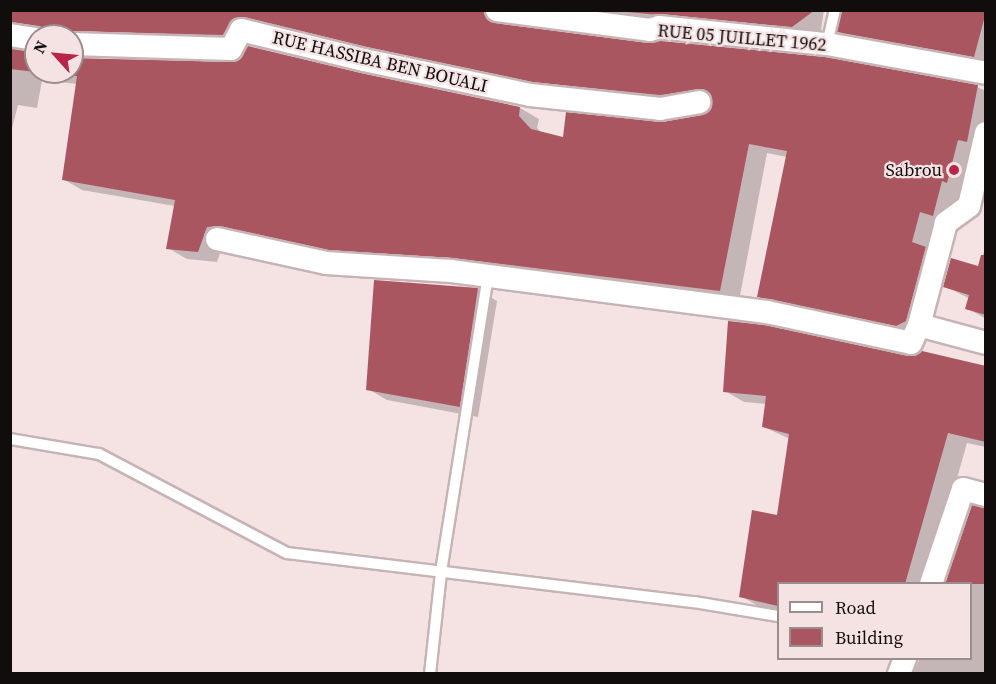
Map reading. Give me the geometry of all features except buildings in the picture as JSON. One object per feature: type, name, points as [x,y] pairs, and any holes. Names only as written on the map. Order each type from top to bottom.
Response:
[{"type":"street","name":"RUE 05 JUILLET 1962","points":[[497,10],[639,29],[650,30],[658,27],[827,44],[986,73]]},
{"type":"street","name":"RUE HASSIBA BEN BOUALI","points":[[84,44],[231,49],[241,30],[364,60],[530,94],[660,109],[699,102]]},
{"type":"street","points":[[217,239],[326,263],[488,276],[767,312],[911,343],[919,325],[946,223],[977,209],[986,133]]},
{"type":"street","points":[[919,325],[986,343]]},
{"type":"street","points":[[932,582],[963,489],[986,495]]},
{"type":"lane","points":[[827,44],[835,10]]},
{"type":"lane","points":[[430,674],[441,572],[488,276]]},
{"type":"lane","points":[[10,439],[99,454],[287,553],[694,602],[777,616]]},
{"type":"place","name":"Sabrou","points":[[954,170]]}]
